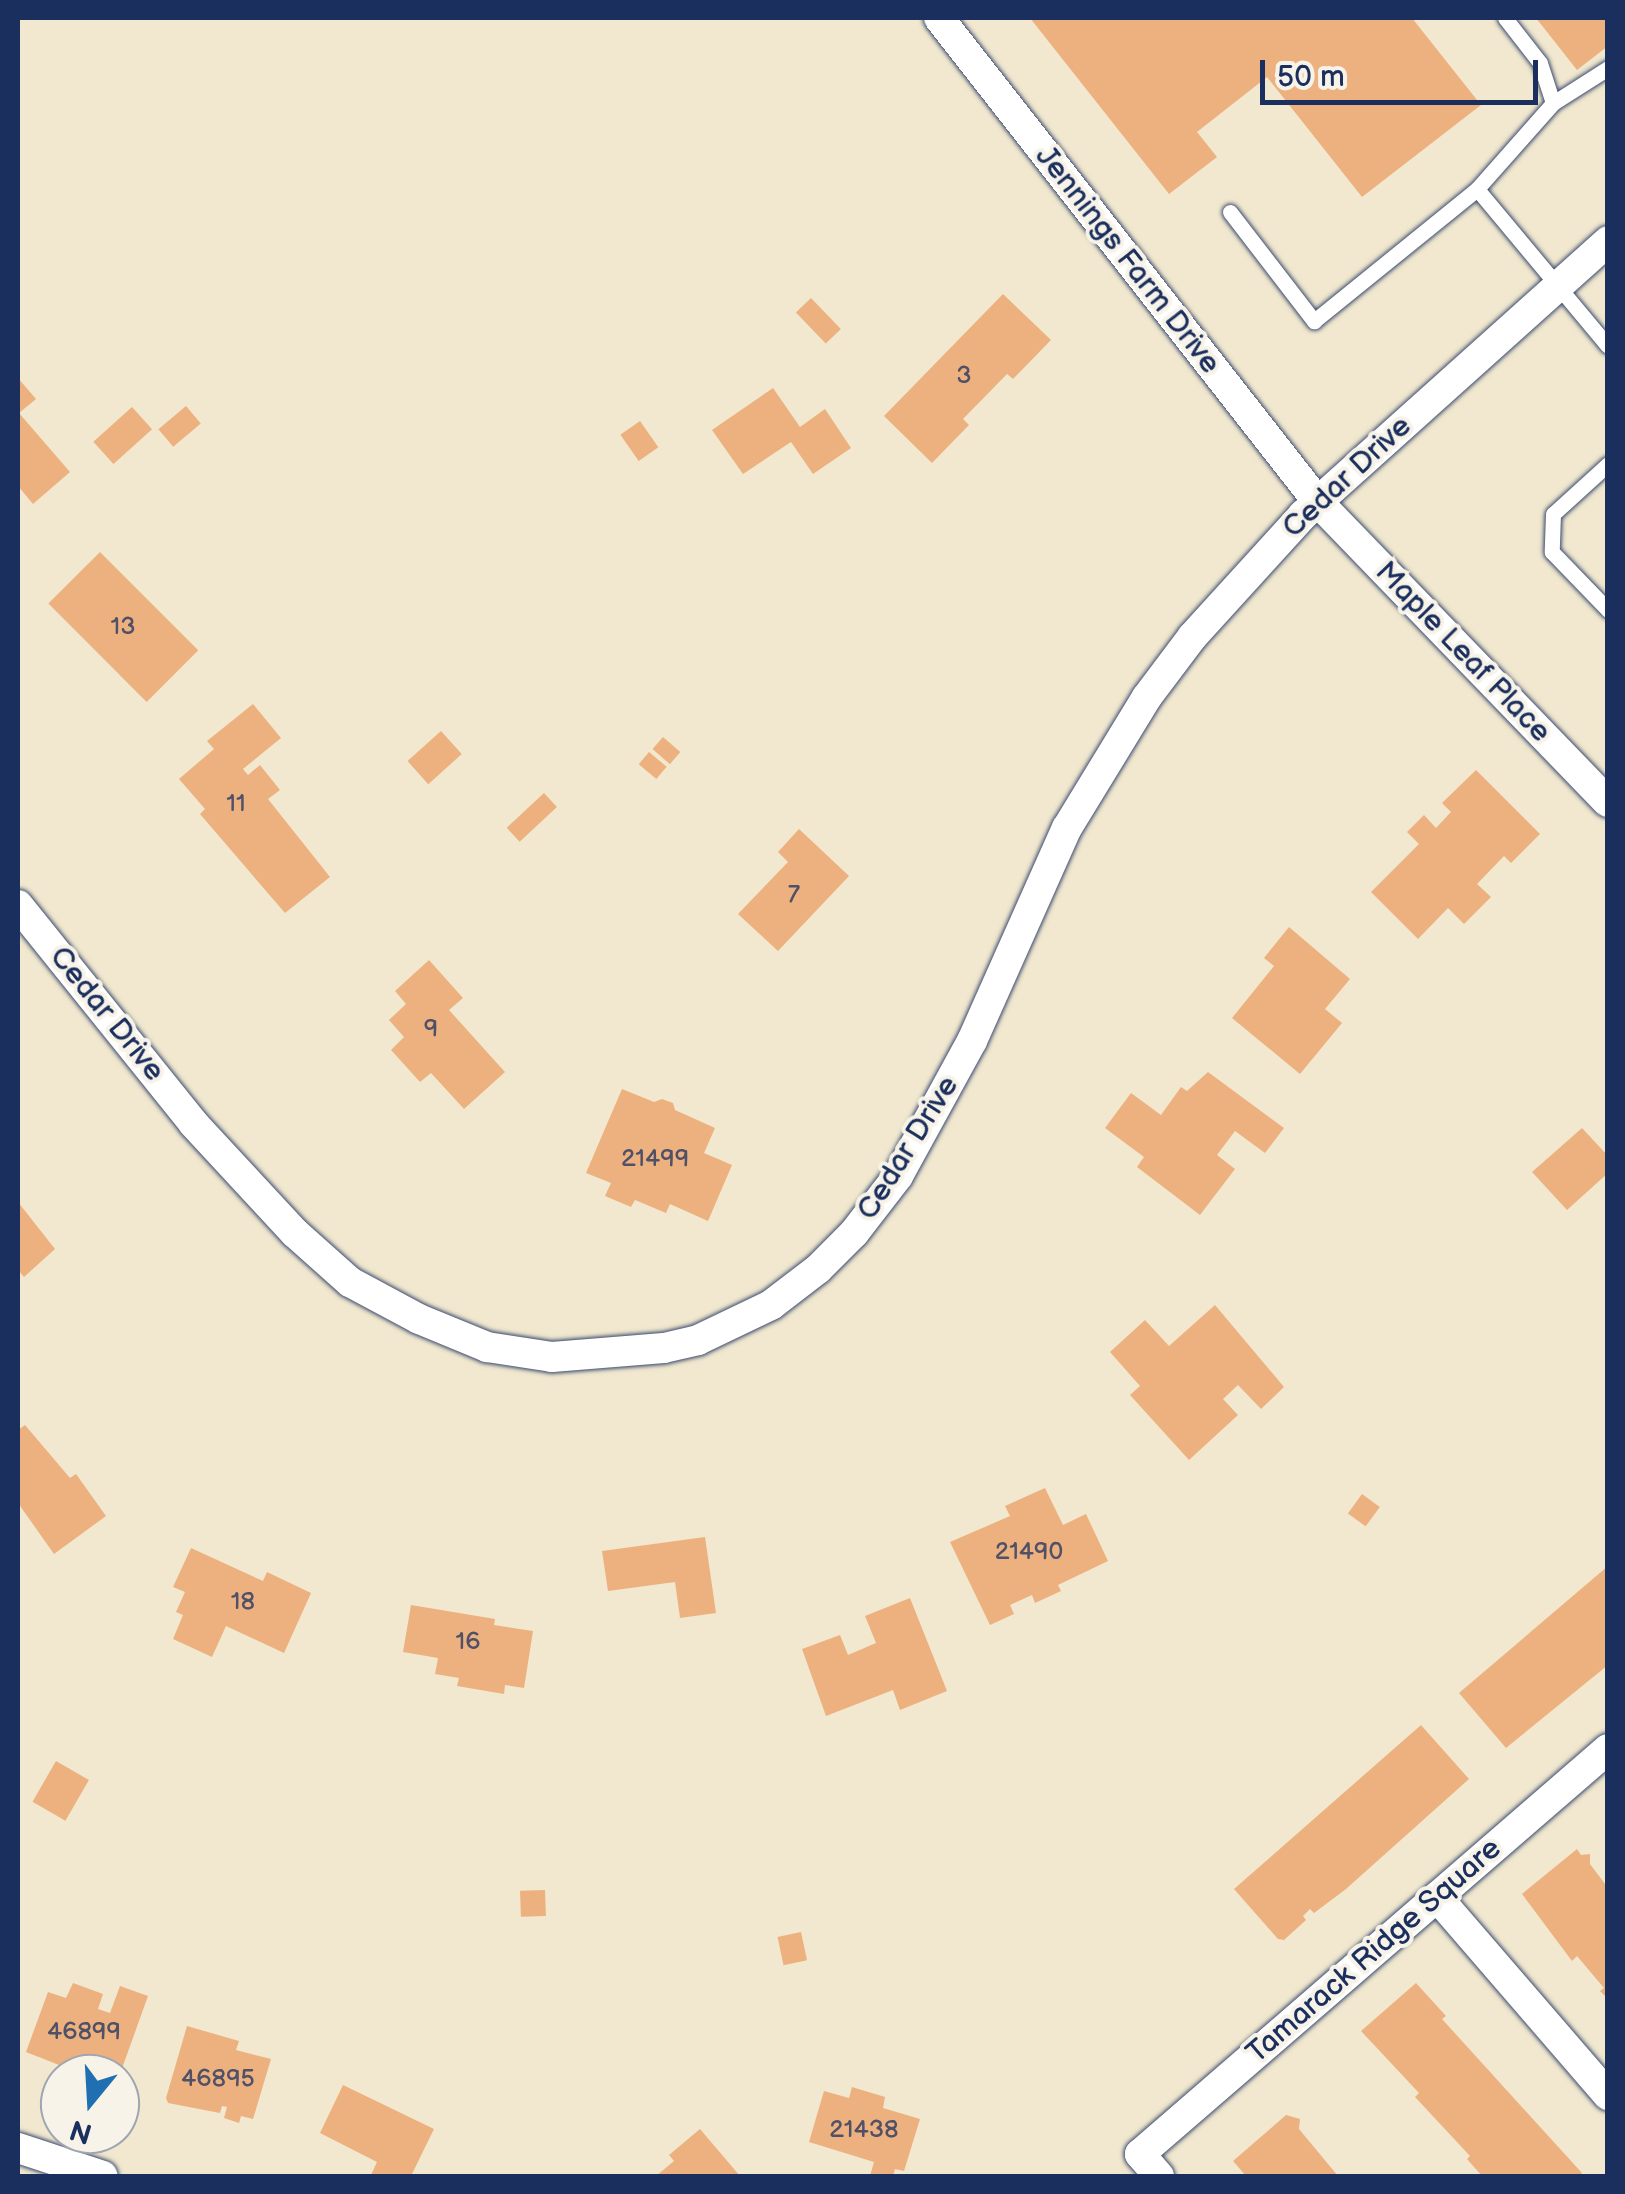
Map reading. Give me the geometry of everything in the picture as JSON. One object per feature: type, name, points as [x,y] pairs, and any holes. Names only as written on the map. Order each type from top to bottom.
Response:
[{"type":"street","name":"Jennings Farm Drive","points":[[939,18],[1318,502]]},
{"type":"street","name":"Cedar Drive","points":[[18,905],[193,1123],[295,1234],[350,1282],[419,1319],[488,1347],[552,1357],[664,1348],[698,1340],[771,1305],[818,1269],[854,1233],[898,1176],[937,1112],[1093,782],[1193,636],[1318,502],[1608,241]]},
{"type":"street","name":"Maple Leaf Place","points":[[1318,502],[1608,802]]},
{"type":"street","name":"Tamarack Ridge Square","points":[[1150,2165],[1437,1896],[1608,1750]]},
{"type":"street","points":[[1437,1896],[1608,2095]]},
{"type":"street","points":[[18,2148],[85,2174]]},
{"type":"lane","points":[[1505,18],[1540,63],[1553,103]]},
{"type":"lane","points":[[1230,212],[1314,321],[1477,189],[1553,103],[1608,68]]},
{"type":"lane","points":[[1477,189],[1608,346]]},
{"type":"lane","points":[[1608,464],[1553,514],[1552,552],[1608,610]]},
{"type":"building","points":[[1030,18],[1412,18],[1481,105],[1362,197],[1267,77],[1197,132],[1217,157],[1169,194]]},
{"type":"building","points":[[1536,18],[1608,18],[1608,46],[1577,70]]},
{"type":"building","points":[[1003,294],[1051,340],[1013,379],[1007,374],[963,419],[969,425],[932,463],[884,416]]},
{"type":"building","points":[[811,298],[841,329],[826,344],[796,313]]},
{"type":"building","points":[[18,378],[36,399],[19,413],[70,472],[33,504],[18,486]]},
{"type":"building","points":[[773,388],[800,427],[825,409],[851,448],[813,474],[791,442],[743,474],[712,430]]},
{"type":"building","points":[[186,406],[201,424],[173,447],[158,429]]},
{"type":"building","points":[[132,407],[152,429],[113,464],[93,442]]},
{"type":"building","points":[[640,421],[658,447],[639,461],[620,435]]},
{"type":"building","points":[[100,552],[198,650],[147,702],[48,604]]},
{"type":"building","points":[[253,704],[281,738],[243,769],[248,775],[260,765],[280,790],[268,799],[330,877],[285,913],[200,814],[205,809],[179,779],[214,749],[207,741]]},
{"type":"building","points":[[441,731],[462,754],[428,784],[408,761]]},
{"type":"building","points":[[663,737],[680,752],[670,764],[653,749]]},
{"type":"building","points":[[649,752],[667,767],[656,779],[639,764]]},
{"type":"building","points":[[1476,770],[1540,834],[1511,863],[1504,856],[1477,884],[1491,897],[1464,924],[1448,908],[1418,939],[1371,892],[1419,844],[1407,832],[1424,815],[1436,828],[1451,812],[1442,803]]},
{"type":"building","points":[[544,793],[557,807],[520,842],[507,828]]},
{"type":"building","points":[[799,829],[849,876],[778,951],[738,914],[788,862],[778,852]]},
{"type":"building","points":[[1289,927],[1350,979],[1325,1009],[1342,1023],[1300,1074],[1232,1018],[1274,966],[1264,958]]},
{"type":"building","points":[[429,960],[463,998],[449,1010],[505,1072],[464,1109],[431,1073],[420,1082],[391,1050],[404,1037],[389,1020],[406,1004],[395,991]]},
{"type":"building","points":[[1208,1072],[1284,1128],[1265,1153],[1235,1131],[1217,1155],[1235,1169],[1200,1215],[1137,1167],[1144,1157],[1105,1128],[1131,1093],[1161,1115],[1181,1087],[1187,1091]]},
{"type":"building","points":[[622,1089],[654,1102],[662,1099],[673,1103],[675,1110],[715,1128],[704,1153],[732,1165],[708,1221],[670,1204],[666,1213],[635,1200],[631,1207],[605,1196],[611,1183],[586,1173]]},
{"type":"building","points":[[1582,1128],[1608,1156],[1608,1173],[1567,1210],[1532,1172]]},
{"type":"building","points":[[18,1202],[55,1249],[24,1277],[18,1270]]},
{"type":"building","points":[[1215,1305],[1284,1387],[1261,1409],[1238,1385],[1223,1399],[1238,1415],[1189,1460],[1130,1395],[1140,1386],[1110,1352],[1145,1320],[1169,1346]]},
{"type":"building","points":[[25,1425],[70,1478],[76,1474],[106,1516],[54,1554],[18,1503],[18,1430]]},
{"type":"building","points":[[1045,1488],[1063,1525],[1086,1514],[1108,1561],[1058,1585],[1061,1591],[1035,1603],[1032,1595],[1010,1605],[1014,1614],[990,1625],[950,1542],[1010,1516],[1005,1506]]},
{"type":"building","points":[[1362,1494],[1380,1507],[1366,1526],[1348,1513]]},
{"type":"building","points":[[705,1537],[716,1613],[680,1618],[675,1582],[608,1591],[602,1551]]},
{"type":"building","points":[[191,1548],[263,1581],[267,1572],[311,1593],[284,1653],[226,1626],[212,1657],[173,1639],[183,1615],[176,1612],[185,1592],[173,1587]]},
{"type":"building","points":[[1608,1566],[1608,1665],[1506,1748],[1459,1693]]},
{"type":"building","points":[[910,1598],[947,1691],[900,1710],[893,1690],[826,1716],[802,1649],[840,1635],[848,1655],[876,1643],[865,1616]]},
{"type":"building","points":[[411,1605],[495,1619],[494,1625],[533,1631],[524,1688],[505,1685],[504,1694],[457,1686],[459,1678],[435,1674],[438,1658],[403,1652]]},
{"type":"building","points":[[1421,1725],[1469,1779],[1346,1889],[1314,1913],[1310,1909],[1303,1916],[1306,1920],[1284,1940],[1278,1939],[1234,1889]]},
{"type":"building","points":[[56,1761],[89,1780],[65,1821],[32,1802]]},
{"type":"building","points":[[1577,1849],[1581,1855],[1590,1854],[1590,1864],[1608,1888],[1608,1999],[1600,1991],[1604,1988],[1577,1956],[1572,1961],[1522,1894]]},
{"type":"building","points":[[545,1890],[546,1916],[521,1917],[520,1891]]},
{"type":"building","points":[[801,1932],[807,1960],[784,1965],[778,1937]]},
{"type":"building","points":[[73,1983],[103,1994],[98,2009],[110,2013],[120,1986],[148,1996],[127,2054],[40,2054],[40,2058],[26,2052],[48,1992],[66,1998]]},
{"type":"building","points":[[1416,1983],[1446,2016],[1442,2019],[1582,2173],[1482,2176],[1467,2159],[1470,2156],[1415,2097],[1419,2093],[1361,2031]]},
{"type":"building","points":[[187,2026],[239,2041],[236,2050],[271,2059],[253,2119],[241,2116],[239,2123],[224,2118],[227,2107],[222,2106],[220,2113],[168,2103],[166,2098]]},
{"type":"building","points":[[343,2085],[434,2129],[411,2176],[371,2175],[377,2162],[320,2133]]},
{"type":"building","points":[[852,2087],[885,2097],[883,2108],[920,2119],[904,2171],[895,2169],[893,2176],[870,2176],[874,2162],[809,2142],[824,2091],[849,2098]]},
{"type":"building","points":[[1286,2115],[1300,2119],[1299,2129],[1338,2176],[1246,2176],[1233,2161]]},
{"type":"building","points":[[700,2129],[740,2176],[656,2176],[674,2161],[669,2155]]}]
